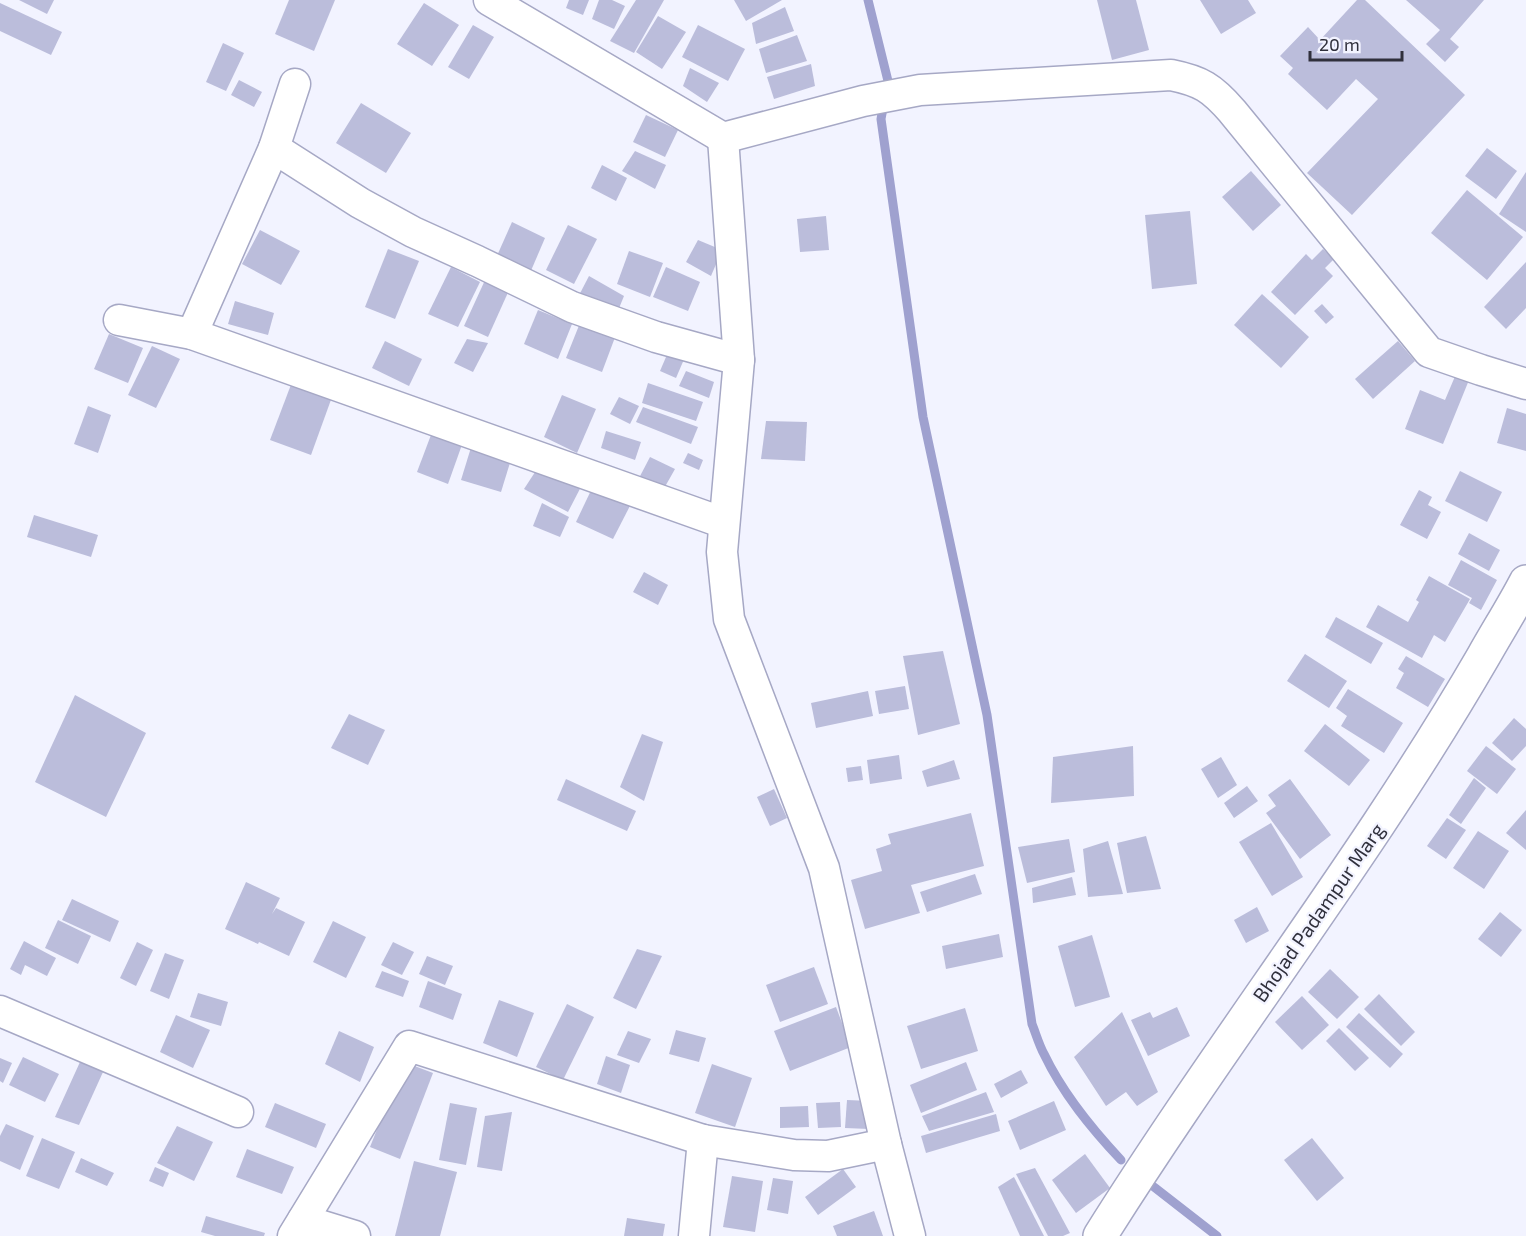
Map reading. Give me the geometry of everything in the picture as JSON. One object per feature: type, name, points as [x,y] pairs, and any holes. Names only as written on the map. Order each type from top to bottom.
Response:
[{"type":"street","points":[[489,0],[723,138],[863,101],[920,90],[1171,75],[1191,79],[1219,96],[1429,352],[1526,384]]},
{"type":"street","points":[[192,334],[274,148],[295,84]]},
{"type":"street","points":[[723,138],[739,360],[722,552],[729,619],[824,868],[886,1144],[910,1236]]},
{"type":"street","points":[[274,148],[360,203],[413,232],[572,307],[656,338],[739,360]]},
{"type":"street","points":[[120,320],[192,334],[724,523]]},
{"type":"street","name":"Bhojad Padampur Marg","points":[[1100,1236],[1143,1167],[1384,817],[1451,711],[1526,582]]},
{"type":"street","points":[[0,1011],[238,1112]]},
{"type":"street","points":[[355,1236],[298,1228],[409,1046],[703,1140],[794,1155],[828,1156],[886,1144]]},
{"type":"street","points":[[694,1236],[703,1140]]},
{"type":"building","points":[[19,0],[54,0],[47,14]]},
{"type":"building","points":[[289,0],[335,0],[314,51],[275,34]]},
{"type":"building","points":[[569,0],[589,0],[583,15],[566,8]]},
{"type":"building","points":[[599,0],[612,0],[625,6],[614,29],[592,19]]},
{"type":"building","points":[[636,0],[664,0],[634,53],[610,41]]},
{"type":"building","points":[[734,0],[782,0],[746,21]]},
{"type":"building","points":[[1097,0],[1136,0],[1149,50],[1112,60]]},
{"type":"building","points":[[1200,0],[1248,0],[1256,13],[1221,34]]},
{"type":"building","points":[[1357,0],[1365,0],[1465,95],[1352,215],[1307,173],[1378,99],[1356,79],[1327,110],[1288,74],[1293,68],[1280,56],[1308,27],[1320,40]]},
{"type":"building","points":[[1406,0],[1484,0],[1450,39],[1459,47],[1445,62],[1426,44],[1440,30]]},
{"type":"building","points":[[0,3],[62,32],[51,55],[0,31]]},
{"type":"building","points":[[424,3],[459,25],[432,66],[397,44]]},
{"type":"building","points":[[785,7],[794,31],[756,44],[752,23]]},
{"type":"building","points":[[658,16],[686,32],[662,69],[636,52]]},
{"type":"building","points":[[473,25],[494,37],[469,79],[448,67]]},
{"type":"building","points":[[698,25],[745,49],[728,81],[682,57]]},
{"type":"building","points":[[797,35],[807,61],[766,73],[759,49]]},
{"type":"building","points":[[223,43],[244,53],[226,91],[206,82]]},
{"type":"building","points":[[811,64],[815,86],[774,99],[767,77]]},
{"type":"building","points":[[690,68],[719,83],[707,102],[683,86]]},
{"type":"building","points":[[239,80],[262,92],[254,107],[231,95]]},
{"type":"building","points":[[361,103],[411,133],[386,173],[336,143]]},
{"type":"building","points":[[646,115],[678,130],[665,157],[633,142]]},
{"type":"building","points":[[1487,148],[1517,171],[1496,199],[1465,176]]},
{"type":"building","points":[[635,151],[666,165],[655,189],[622,171]]},
{"type":"building","points":[[602,165],[627,178],[616,201],[591,188]]},
{"type":"building","points":[[1251,171],[1281,205],[1253,231],[1222,197]]},
{"type":"building","points":[[1526,172],[1526,232],[1499,214]]},
{"type":"building","points":[[1467,190],[1523,237],[1487,280],[1431,233]]},
{"type":"building","points":[[1190,211],[1197,284],[1152,289],[1145,215]]},
{"type":"building","points":[[826,216],[829,250],[800,252],[797,219]]},
{"type":"building","points":[[512,222],[545,238],[530,273],[496,258]]},
{"type":"building","points":[[568,225],[597,239],[574,284],[546,270]]},
{"type":"building","points":[[260,230],[300,251],[281,285],[242,264]]},
{"type":"building","points":[[698,240],[722,250],[711,276],[686,262]]},
{"type":"building","points":[[388,249],[419,261],[395,319],[365,307]]},
{"type":"building","points":[[1323,249],[1334,259],[1325,268],[1333,276],[1295,315],[1271,292],[1306,254],[1312,260]]},
{"type":"building","points":[[629,251],[663,263],[650,297],[617,284]]},
{"type":"building","points":[[1526,262],[1526,308],[1506,329],[1484,307]]},
{"type":"building","points":[[451,267],[480,282],[458,327],[428,314]]},
{"type":"building","points":[[666,267],[700,282],[688,311],[653,297]]},
{"type":"building","points":[[589,276],[624,296],[615,318],[575,303]]},
{"type":"building","points":[[486,278],[510,288],[488,337],[464,326]]},
{"type":"building","points":[[1262,294],[1309,337],[1281,368],[1234,325]]},
{"type":"building","points":[[235,301],[274,313],[268,335],[228,324]]},
{"type":"building","points":[[1322,304],[1334,317],[1326,324],[1314,311]]},
{"type":"building","points":[[538,310],[572,324],[558,359],[524,344]]},
{"type":"building","points":[[582,318],[617,332],[602,372],[566,358]]},
{"type":"building","points":[[109,334],[143,348],[128,383],[94,369]]},
{"type":"building","points":[[467,339],[488,343],[473,372],[454,363]]},
{"type":"building","points":[[385,341],[422,359],[409,386],[372,368]]},
{"type":"building","points":[[1398,341],[1415,361],[1373,399],[1355,379]]},
{"type":"building","points":[[672,343],[688,350],[676,378],[660,371]]},
{"type":"building","points":[[152,346],[180,359],[156,408],[128,395]]},
{"type":"building","points":[[686,371],[714,382],[709,398],[679,386]]},
{"type":"building","points":[[1456,374],[1469,380],[1443,444],[1405,429],[1420,390],[1445,400]]},
{"type":"building","points":[[292,382],[332,397],[311,455],[270,440]]},
{"type":"building","points":[[648,383],[703,402],[696,421],[642,403]]},
{"type":"building","points":[[562,395],[596,409],[577,453],[544,437]]},
{"type":"building","points":[[619,397],[639,406],[630,424],[610,414]]},
{"type":"building","points":[[88,406],[111,415],[98,453],[74,444]]},
{"type":"building","points":[[643,407],[698,427],[691,444],[636,422]]},
{"type":"building","points":[[1507,408],[1526,414],[1526,451],[1497,443]]},
{"type":"building","points":[[766,421],[807,422],[805,461],[761,459]]},
{"type":"building","points":[[434,427],[464,439],[448,484],[417,472]]},
{"type":"building","points":[[606,431],[641,442],[635,460],[601,448]]},
{"type":"building","points":[[473,441],[513,453],[501,492],[461,480]]},
{"type":"building","points":[[688,453],[703,460],[699,470],[683,463]]},
{"type":"building","points":[[650,457],[675,469],[662,492],[638,480]]},
{"type":"building","points":[[539,466],[585,479],[568,512],[524,489]]},
{"type":"building","points":[[1460,471],[1502,492],[1487,522],[1445,501]]},
{"type":"building","points":[[595,482],[633,500],[613,539],[576,522]]},
{"type":"building","points":[[1419,490],[1432,497],[1428,505],[1441,512],[1427,539],[1400,525]]},
{"type":"building","points":[[542,503],[569,517],[560,537],[533,526]]},
{"type":"building","points":[[34,515],[98,535],[91,557],[27,537]]},
{"type":"building","points":[[1469,533],[1500,550],[1489,571],[1458,554]]},
{"type":"building","points":[[1461,560],[1497,580],[1481,610],[1469,603],[1472,598],[1448,585]]},
{"type":"building","points":[[644,572],[668,585],[658,605],[633,592]]},
{"type":"building","points":[[1429,576],[1470,599],[1445,642],[1434,635],[1422,658],[1366,627],[1378,605],[1408,622],[1419,602],[1416,600]]},
{"type":"building","points":[[1336,617],[1383,643],[1371,664],[1325,637]]},
{"type":"building","points":[[943,651],[960,724],[918,735],[903,656]]},
{"type":"building","points":[[1305,654],[1347,681],[1329,708],[1287,681]]},
{"type":"building","points":[[1406,656],[1445,679],[1428,707],[1396,688],[1404,673],[1398,669]]},
{"type":"building","points":[[905,686],[909,709],[879,714],[875,691]]},
{"type":"building","points":[[1348,689],[1403,723],[1384,753],[1341,726],[1347,716],[1336,708]]},
{"type":"building","points":[[868,691],[873,716],[816,728],[811,703]]},
{"type":"building","points":[[75,695],[146,733],[106,817],[35,782]]},
{"type":"building","points":[[349,714],[385,730],[368,765],[331,748]]},
{"type":"building","points":[[1514,718],[1526,729],[1526,746],[1512,761],[1492,743]]},
{"type":"building","points":[[1325,724],[1370,760],[1349,786],[1304,751]]},
{"type":"building","points":[[642,734],[663,742],[644,801],[620,787]]},
{"type":"building","points":[[1133,746],[1134,796],[1051,803],[1053,757]]},
{"type":"building","points":[[1486,746],[1516,769],[1497,794],[1467,771]]},
{"type":"building","points":[[899,755],[902,779],[870,784],[867,760]]},
{"type":"building","points":[[1221,757],[1237,785],[1218,798],[1201,769]]},
{"type":"building","points":[[954,760],[960,779],[927,787],[922,771]]},
{"type":"building","points":[[861,766],[863,780],[848,782],[846,768]]},
{"type":"building","points":[[1474,778],[1486,788],[1461,824],[1449,815]]},
{"type":"building","points":[[566,779],[636,811],[627,831],[557,800]]},
{"type":"building","points":[[1290,779],[1331,835],[1300,859],[1266,813],[1276,806],[1268,795]]},
{"type":"building","points":[[1247,786],[1258,801],[1234,818],[1224,803]]},
{"type":"building","points":[[774,789],[787,818],[770,826],[757,797]]},
{"type":"building","points":[[1526,810],[1526,850],[1506,833]]},
{"type":"building","points":[[971,813],[984,866],[911,885],[920,913],[865,929],[851,880],[882,871],[876,849],[891,844],[888,834]]},
{"type":"building","points":[[1447,818],[1466,830],[1446,859],[1427,846]]},
{"type":"building","points":[[1271,823],[1303,877],[1272,896],[1239,842]]},
{"type":"building","points":[[1478,831],[1509,851],[1484,889],[1453,868]]},
{"type":"building","points":[[1146,836],[1161,889],[1127,893],[1117,843]]},
{"type":"building","points":[[1069,839],[1075,872],[1027,883],[1018,847]]},
{"type":"building","points":[[1108,841],[1123,894],[1088,897],[1083,849]]},
{"type":"building","points":[[975,874],[982,894],[927,912],[920,892]]},
{"type":"building","points":[[1072,877],[1076,895],[1033,903],[1032,888]]},
{"type":"building","points":[[246,882],[280,898],[272,914],[276,908],[305,922],[289,956],[225,929]]},
{"type":"building","points":[[72,899],[119,921],[110,942],[62,920]]},
{"type":"building","points":[[1257,907],[1269,931],[1246,943],[1234,920]]},
{"type":"building","points":[[1500,912],[1522,930],[1501,957],[1478,939]]},
{"type":"building","points":[[58,920],[91,936],[78,964],[45,948]]},
{"type":"building","points":[[333,921],[366,937],[346,978],[313,962]]},
{"type":"building","points":[[999,934],[1003,957],[946,969],[942,946]]},
{"type":"building","points":[[1092,935],[1110,997],[1075,1007],[1058,946]]},
{"type":"building","points":[[24,941],[56,958],[47,976],[25,965],[21,975],[10,969]]},
{"type":"building","points":[[137,942],[153,950],[136,986],[120,978]]},
{"type":"building","points":[[393,942],[414,952],[402,975],[381,965]]},
{"type":"building","points":[[637,949],[662,956],[636,1009],[613,998]]},
{"type":"building","points":[[165,953],[184,960],[169,999],[150,991]]},
{"type":"building","points":[[427,956],[453,966],[445,985],[419,974]]},
{"type":"building","points":[[814,967],[828,1004],[780,1022],[766,985]]},
{"type":"building","points":[[1330,969],[1359,997],[1337,1019],[1308,992]]},
{"type":"building","points":[[382,971],[409,981],[403,997],[375,987]]},
{"type":"building","points":[[428,981],[462,994],[453,1020],[419,1007]]},
{"type":"building","points":[[198,993],[228,1002],[221,1026],[190,1017]]},
{"type":"building","points":[[1379,994],[1415,1032],[1401,1046],[1364,1009]]},
{"type":"building","points":[[1302,996],[1329,1025],[1302,1050],[1275,1022]]},
{"type":"building","points":[[499,1000],[534,1013],[517,1057],[483,1043]]},
{"type":"building","points":[[567,1004],[594,1017],[563,1080],[536,1067]]},
{"type":"building","points":[[836,1007],[851,1047],[790,1071],[774,1031]]},
{"type":"building","points":[[1177,1007],[1190,1036],[1148,1056],[1131,1020],[1150,1012],[1153,1018]]},
{"type":"building","points":[[965,1008],[978,1051],[921,1069],[907,1026]]},
{"type":"building","points":[[1122,1012],[1158,1092],[1137,1106],[1126,1092],[1106,1106],[1074,1057]]},
{"type":"building","points":[[1359,1013],[1403,1054],[1390,1068],[1346,1027]]},
{"type":"building","points":[[176,1015],[210,1030],[193,1068],[160,1052]]},
{"type":"building","points":[[1339,1028],[1369,1058],[1355,1071],[1326,1041]]},
{"type":"building","points":[[676,1030],[706,1038],[699,1062],[669,1054]]},
{"type":"building","points":[[339,1031],[374,1047],[360,1082],[325,1064]]},
{"type":"building","points":[[628,1031],[651,1039],[639,1063],[617,1055]]},
{"type":"building","points":[[606,1056],[630,1065],[621,1093],[597,1084]]},
{"type":"building","points":[[23,1057],[59,1074],[45,1102],[9,1085]]},
{"type":"building","points":[[0,1058],[12,1063],[3,1083],[0,1081]]},
{"type":"building","points":[[80,1062],[103,1072],[79,1125],[55,1117]]},
{"type":"building","points":[[404,1062],[433,1073],[400,1159],[370,1147]]},
{"type":"building","points":[[966,1062],[977,1090],[921,1113],[910,1085]]},
{"type":"building","points":[[712,1064],[752,1078],[735,1127],[695,1113]]},
{"type":"building","points":[[1021,1070],[1028,1083],[1001,1098],[994,1084]]},
{"type":"building","points":[[986,1092],[994,1112],[929,1131],[922,1116]]},
{"type":"building","points":[[847,1100],[870,1101],[869,1129],[845,1128]]},
{"type":"building","points":[[1054,1101],[1066,1130],[1020,1150],[1008,1121]]},
{"type":"building","points":[[840,1102],[841,1127],[818,1128],[816,1103]]},
{"type":"building","points":[[275,1103],[326,1124],[316,1148],[265,1127]]},
{"type":"building","points":[[450,1103],[477,1108],[466,1165],[439,1160]]},
{"type":"building","points":[[808,1106],[809,1127],[780,1128],[780,1107]]},
{"type":"building","points":[[512,1112],[502,1171],[477,1167],[485,1116]]},
{"type":"building","points":[[996,1114],[1000,1131],[926,1153],[921,1136]]},
{"type":"building","points":[[6,1124],[34,1136],[20,1170],[0,1161],[0,1136]]},
{"type":"building","points":[[177,1126],[213,1142],[194,1181],[157,1163]]},
{"type":"building","points":[[42,1138],[75,1152],[59,1189],[26,1176]]},
{"type":"building","points":[[1312,1138],[1344,1178],[1317,1201],[1284,1160]]},
{"type":"building","points":[[247,1149],[294,1167],[282,1194],[236,1177]]},
{"type":"building","points":[[1085,1154],[1110,1188],[1076,1213],[1052,1180]]},
{"type":"building","points":[[81,1158],[114,1173],[107,1186],[75,1172]]},
{"type":"building","points":[[414,1161],[457,1172],[440,1236],[395,1236]]},
{"type":"building","points":[[155,1167],[169,1173],[163,1187],[149,1181]]},
{"type":"building","points":[[1035,1168],[1070,1233],[1063,1236],[1048,1236],[1016,1174]]},
{"type":"building","points":[[843,1169],[856,1187],[818,1215],[805,1197]]},
{"type":"building","points":[[732,1176],[763,1181],[755,1232],[723,1227]]},
{"type":"building","points":[[1014,1177],[1044,1236],[1020,1236],[998,1187]]},
{"type":"building","points":[[773,1178],[793,1181],[788,1214],[767,1210]]},
{"type":"building","points":[[874,1211],[883,1236],[837,1236],[833,1226]]},
{"type":"building","points":[[206,1216],[265,1233],[264,1236],[215,1236],[201,1232]]},
{"type":"building","points":[[627,1218],[665,1224],[663,1236],[624,1236]]},
{"type":"waterway","points":[[868,0],[888,81],[881,119],[923,417],[987,715],[1032,1024],[1042,1051],[1069,1097],[1088,1123],[1121,1160]]},
{"type":"waterway","points":[[1154,1187],[1217,1236]]}]
